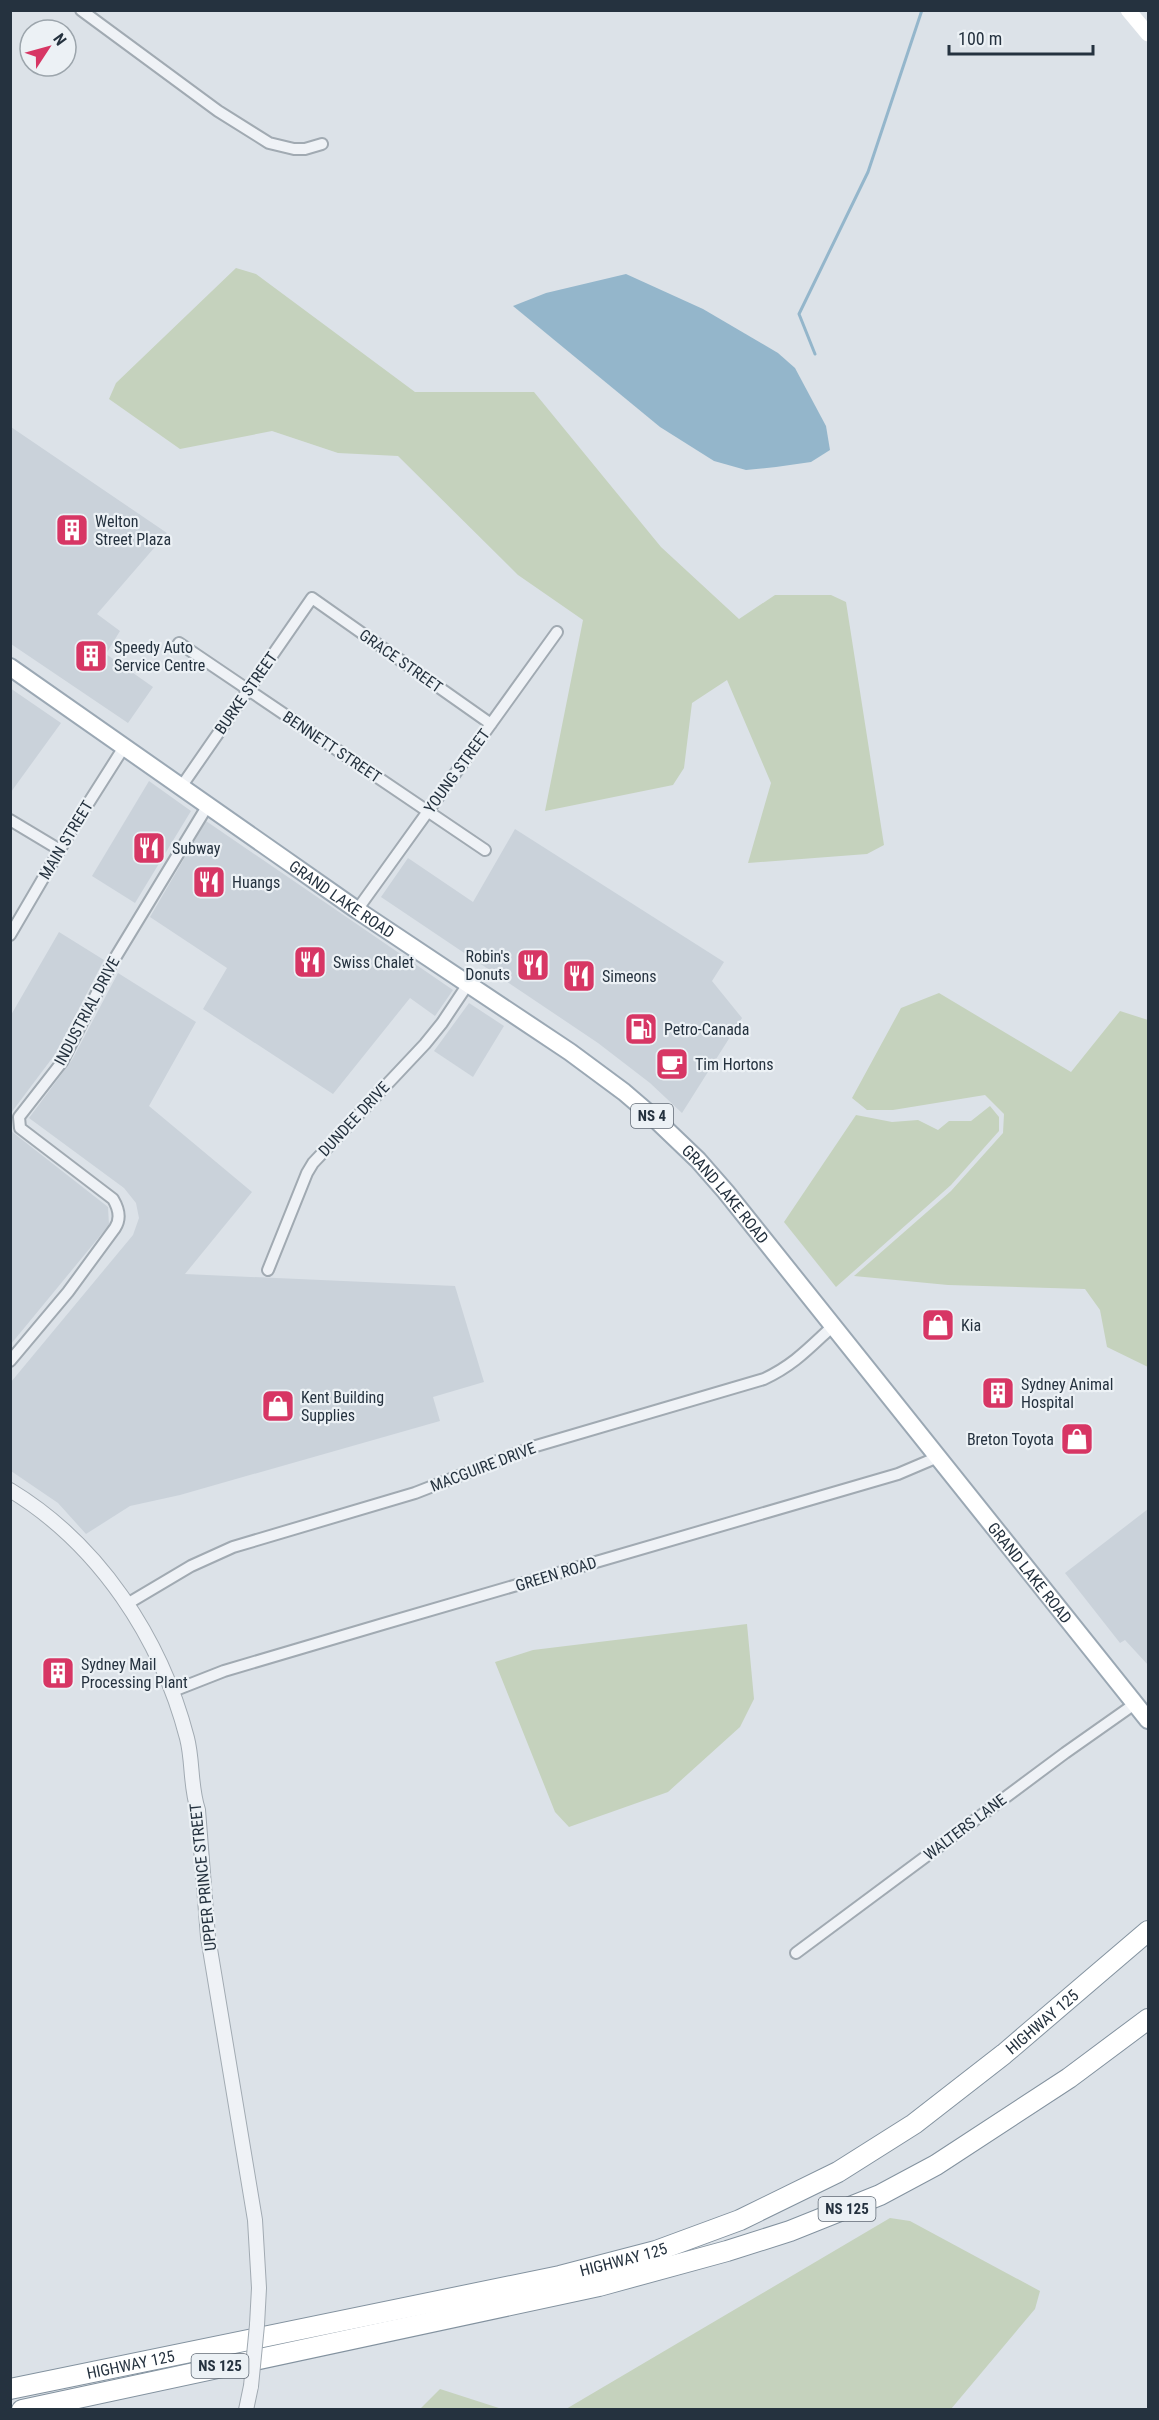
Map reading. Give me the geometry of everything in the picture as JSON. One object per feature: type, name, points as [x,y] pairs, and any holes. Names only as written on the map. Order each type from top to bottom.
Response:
[{"type":"highway","name":"HIGHWAY 125","points":[[10,2389],[560,2276],[656,2251],[719,2229],[817,2184],[914,2124],[1004,2054],[1149,1930]]},
{"type":"highway","name":"HIGHWAY 125","points":[[22,2409],[558,2295],[658,2271],[756,2242],[836,2214],[913,2178],[1069,2078],[1149,2019]]},
{"type":"highway","points":[[1069,2078],[1149,2025]]},
{"type":"main road","points":[[1128,10],[1149,34]]},
{"type":"main road","name":"GRAND LAKE ROAD","points":[[10,667],[357,910],[570,1052],[624,1092],[660,1123],[698,1160],[726,1192],[1149,1720]]},
{"type":"street","points":[[81,10],[218,111],[269,143],[294,149],[305,149],[322,144]]},
{"type":"street","name":"BURKE STREET","points":[[181,787],[312,598]]},
{"type":"street","name":"GRACE STREET","points":[[312,598],[491,724]]},
{"type":"street","name":"YOUNG STREET","points":[[357,910],[557,632]]},
{"type":"street","name":"BENNETT STREET","points":[[179,643],[485,850]]},
{"type":"street","name":"MAIN STREET","points":[[12,929],[124,747]]},
{"type":"street","name":"INDUSTRIAL DRIVE","points":[[10,1361],[68,1292],[116,1228],[119,1219],[118,1209],[113,1199],[20,1128],[19,1117],[62,1062],[112,963],[208,805]]},
{"type":"street","points":[[10,820],[60,850]]},
{"type":"street","name":"DUNDEE DRIVE","points":[[268,1270],[313,1163],[425,1044],[468,984]]},
{"type":"street","name":"MACGUIRE DRIVE","points":[[127,1604],[191,1566],[233,1547],[415,1493],[536,1446],[764,1379],[780,1372],[805,1354],[833,1326]]},
{"type":"street","name":"GREEN ROAD","points":[[173,1691],[224,1671],[898,1474],[938,1457]]},
{"type":"street","name":"UPPER PRINCE STREET","points":[[10,1490],[57,1523],[82,1547],[127,1604],[152,1646],[173,1691],[188,1740],[193,1796],[198,1810],[208,1937],[252,2196],[258,2255],[257,2325],[251,2386],[246,2409]]},
{"type":"street","name":"WALTERS LANE","points":[[796,1953],[1136,1703]]},
{"type":"shaded area","points":[[11,427],[167,533],[97,614],[120,631],[106,654],[153,687],[128,723],[11,644]]},
{"type":"shaded area","points":[[10,688],[61,723],[11,792],[10,791]]},
{"type":"shaded area","points":[[149,781],[191,811],[135,903],[92,876]]},
{"type":"shaded area","points":[[206,821],[453,990],[435,1016],[410,998],[333,1094],[203,1009],[227,968],[150,917]]},
{"type":"shaded area","points":[[515,829],[724,962],[712,981],[742,1018],[682,1113],[650,1083],[598,1043],[381,897],[408,858],[473,902]]},
{"type":"shaded area","points":[[59,932],[104,960],[56,1053],[11,1113],[11,1015]]},
{"type":"shaded area","points":[[118,973],[196,1022],[149,1106],[252,1192],[185,1274],[455,1286],[484,1382],[433,1397],[440,1421],[180,1495],[130,1506],[86,1534],[58,1503],[11,1471],[11,1382],[133,1235],[139,1218],[136,1203],[124,1188],[29,1118],[72,1060]]},
{"type":"shaded area","points":[[469,1003],[504,1026],[473,1077],[434,1051]]},
{"type":"shaded area","points":[[11,1131],[108,1207],[109,1225],[11,1344]]},
{"type":"shaded area","points":[[1148,1509],[1148,1665],[1125,1640],[1120,1643],[1065,1573]]},
{"type":"green space","points":[[236,268],[256,274],[415,392],[534,392],[661,547],[739,619],[775,595],[831,595],[846,602],[884,845],[867,854],[748,863],[771,783],[727,680],[692,703],[684,768],[673,785],[545,811],[583,620],[518,575],[398,456],[338,453],[272,431],[180,449],[109,399],[116,383]]},
{"type":"green space","points":[[939,993],[1071,1072],[1120,1011],[1148,1020],[1148,1367],[1107,1347],[1100,1310],[1085,1289],[948,1285],[854,1276],[951,1191],[1003,1133],[1004,1114],[985,1095],[893,1110],[867,1110],[852,1098],[901,1008]]},
{"type":"green space","points":[[990,1106],[999,1117],[999,1131],[951,1185],[836,1287],[784,1222],[856,1115],[892,1122],[918,1120],[938,1130],[949,1121],[971,1121]]},
{"type":"green space","points":[[747,1624],[754,1699],[740,1727],[668,1792],[569,1827],[555,1812],[495,1662],[533,1650]]},
{"type":"green space","points":[[890,2218],[910,2221],[1040,2291],[1035,2309],[951,2409],[566,2409]]},
{"type":"green space","points":[[440,2389],[502,2409],[420,2409]]},
{"type":"water","points":[[626,274],[703,309],[778,353],[795,368],[826,426],[830,450],[811,462],[746,470],[714,461],[660,427],[513,306],[546,293]]},
{"type":"waterway","points":[[815,354],[799,314],[868,172],[922,10]]},
{"type":"place","name":"Welton Street Plaza","points":[[72,530]]},
{"type":"place","name":"Speedy Auto Service Centre","points":[[91,656]]},
{"type":"place","name":"Subway","points":[[149,848]]},
{"type":"place","name":"Huangs","points":[[209,882]]},
{"type":"place","name":"Swiss Chalet","points":[[310,962]]},
{"type":"place","name":"Robin's Donuts","points":[[533,965]]},
{"type":"place","name":"Simeons","points":[[579,976]]},
{"type":"place","name":"Petro-Canada","points":[[641,1029]]},
{"type":"place","name":"Tim Hortons","points":[[672,1064]]},
{"type":"place","name":"Kia","points":[[938,1325]]},
{"type":"place","name":"Sydney Animal Hospital","points":[[998,1393]]},
{"type":"place","name":"Kent Building Supplies","points":[[278,1406]]},
{"type":"place","name":"Breton Toyota","points":[[1077,1439]]},
{"type":"place","name":"Sydney Mail Processing Plant","points":[[58,1673]]}]
